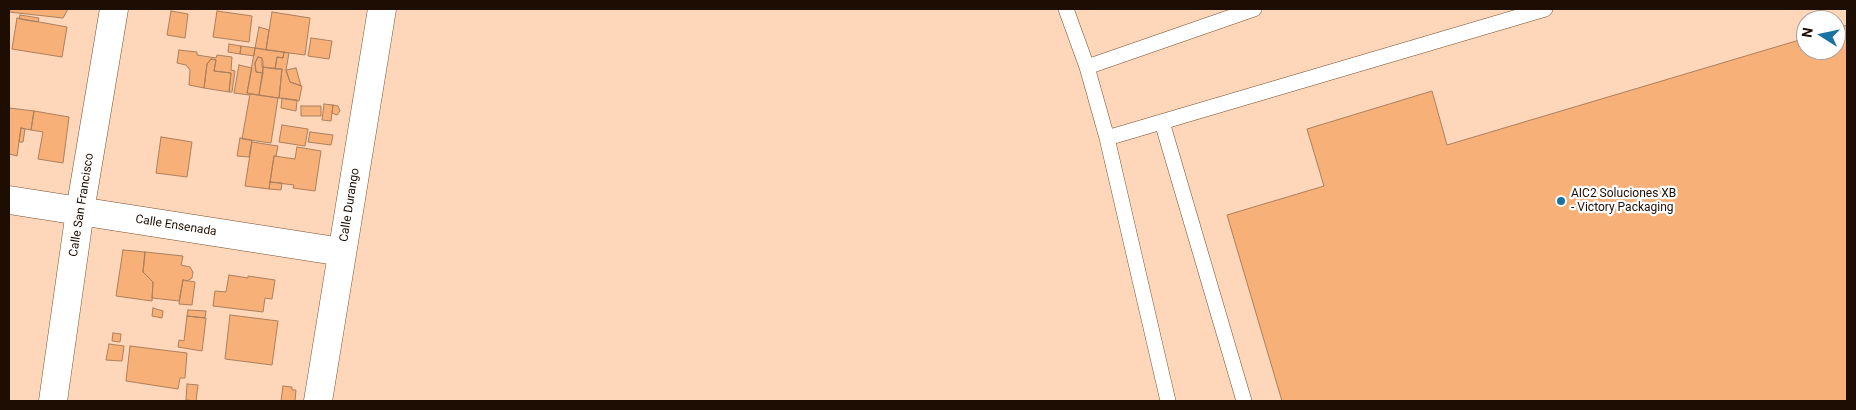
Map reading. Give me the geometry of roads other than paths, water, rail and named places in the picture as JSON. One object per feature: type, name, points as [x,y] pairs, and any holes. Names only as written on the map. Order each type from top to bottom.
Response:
[{"type":"street","name":"Calle San Francisco","points":[[53,401],[80,211],[114,9]]},
{"type":"street","name":"Calle Durango","points":[[318,401],[382,9]]},
{"type":"street","name":"Calle Ensenada","points":[[9,200],[342,252]]},
{"type":"lane","points":[[1066,9],[1087,67],[1107,138],[1168,401]]},
{"type":"lane","points":[[1087,67],[1254,9]]},
{"type":"lane","points":[[1107,138],[1545,9]]},
{"type":"lane","points":[[1162,122],[1244,401]]},
{"type":"place","name":"AIC2 Soluciones XB - Victory Packaging","points":[[1561,201]]}]
